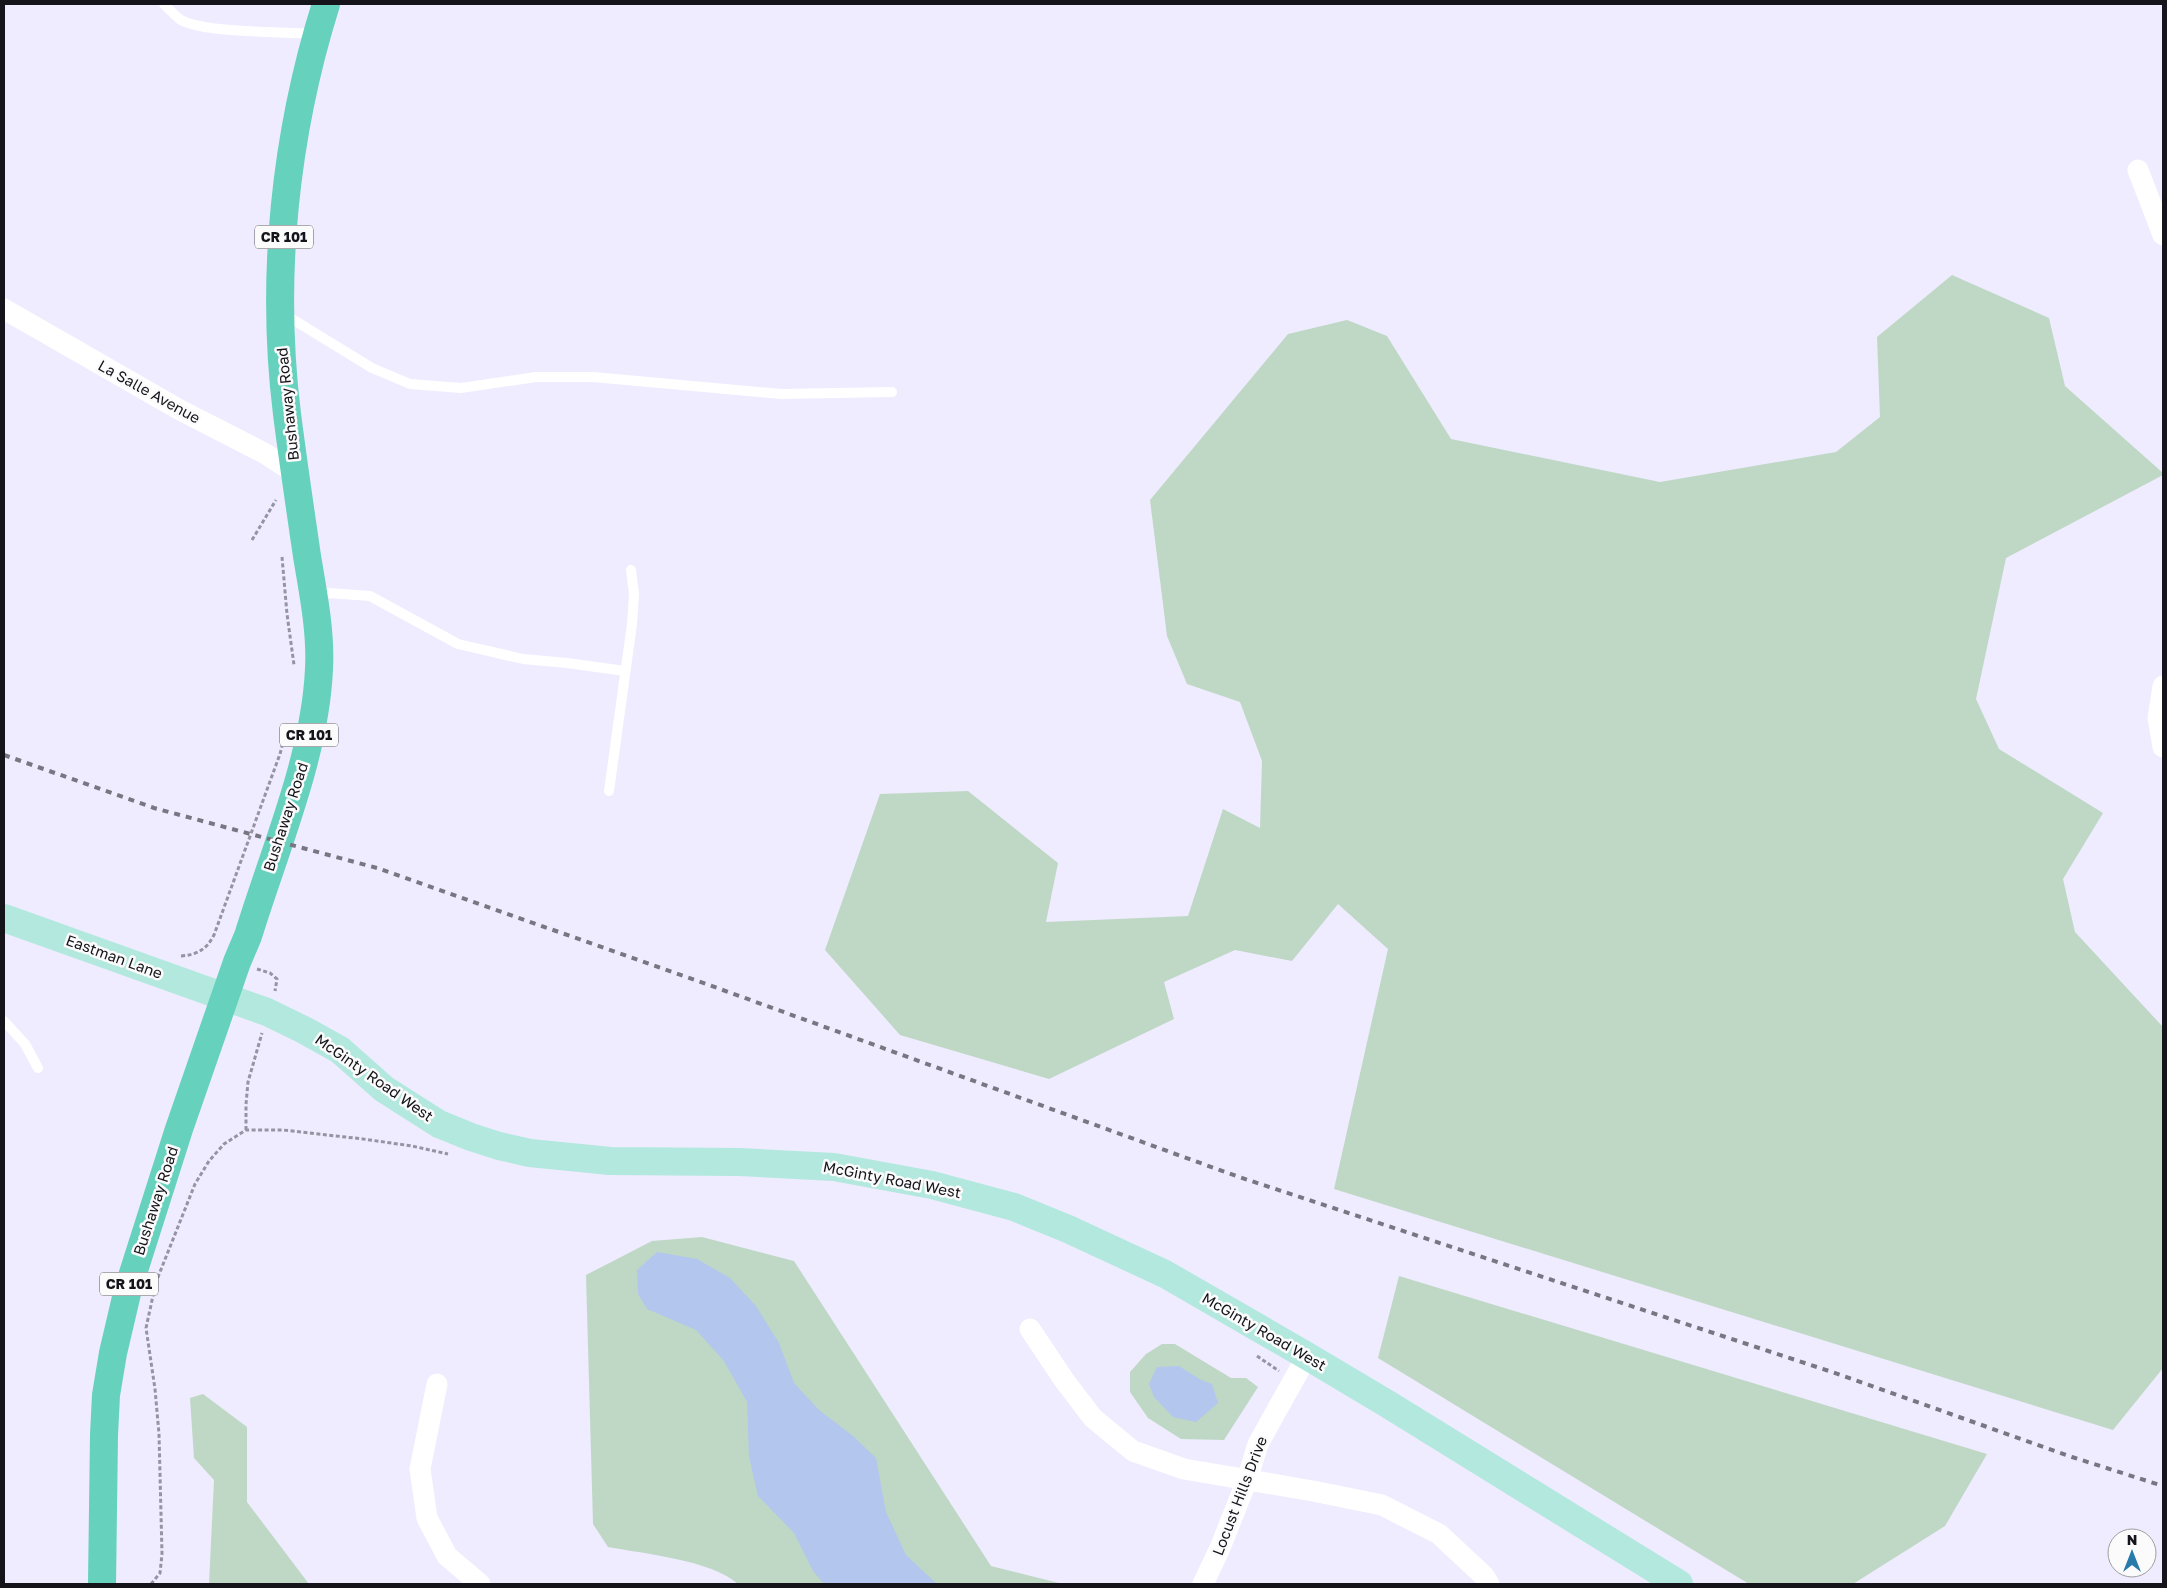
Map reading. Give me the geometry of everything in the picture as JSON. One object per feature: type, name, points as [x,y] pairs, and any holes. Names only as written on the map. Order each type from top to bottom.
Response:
[{"type":"main road","name":"Bushaway Road","points":[[102,1584],[106,1395],[113,1353],[128,1289],[179,1129],[248,936],[303,769],[314,713],[319,672],[319,652],[313,592],[295,473],[284,379],[281,312],[285,207],[291,145],[302,91],[326,4]]},
{"type":"main road","name":"Eastman Lane","points":[[4,918],[225,997]]},
{"type":"main road","name":"McGinty Road West","points":[[225,997],[267,1012],[340,1050],[384,1089],[439,1124],[471,1138],[530,1153],[610,1161],[739,1162],[834,1167],[932,1184],[1014,1207],[1068,1229],[1165,1274],[1301,1367],[1386,1403],[1679,1584]]},
{"type":"street","points":[[2138,170],[2163,235]]},
{"type":"street","name":"La Salle Avenue","points":[[4,309],[180,410],[264,453],[295,473]]},
{"type":"street","points":[[2163,686],[2158,718],[2163,747]]},
{"type":"street","points":[[1030,1329],[1092,1418],[1133,1451],[1184,1470],[1382,1505],[1439,1534],[1484,1576],[1490,1584]]},
{"type":"street","name":"Locust Hills Drive","points":[[1202,1584],[1220,1548],[1248,1480],[1258,1444],[1301,1367]]},
{"type":"street","points":[[437,1384],[420,1468],[427,1518],[447,1556],[480,1584]]},
{"type":"lane","points":[[164,4],[180,20],[200,26],[232,30],[317,34]]},
{"type":"lane","points":[[281,312],[372,368],[410,384],[461,388],[536,377],[594,377],[781,394],[892,392]]},
{"type":"lane","points":[[609,791],[634,594],[631,570]]},
{"type":"lane","points":[[313,592],[370,596],[458,644],[522,660],[567,662],[625,671]]},
{"type":"lane","points":[[4,1021],[25,1044],[38,1068]]},
{"type":"path","points":[[252,540],[278,498],[278,508]]},
{"type":"path","points":[[282,556],[295,670]]},
{"type":"path","points":[[206,948],[214,935],[280,754],[287,724]]},
{"type":"path","points":[[246,1130],[248,1082],[259,1046]]},
{"type":"path","points":[[151,1584],[160,1573],[162,1545],[156,1389],[146,1328],[156,1282],[195,1184],[209,1160],[224,1144],[246,1130],[283,1130],[364,1139],[450,1154]]},
{"type":"path","points":[[1252,1351],[1274,1368],[1301,1367]]},
{"type":"green space","points":[[1952,275],[2049,318],[2065,386],[2163,473],[2163,475],[2006,558],[1976,699],[1999,749],[2103,813],[2063,879],[2075,932],[2163,1027],[2163,1368],[2113,1430],[1334,1189],[1388,949],[1338,904],[1292,961],[1235,950],[1164,982],[1174,1019],[1049,1079],[900,1035],[825,950],[880,794],[968,791],[1058,863],[1046,922],[1188,916],[1223,809],[1260,828],[1262,761],[1240,702],[1187,684],[1167,636],[1150,500],[1288,334],[1347,320],[1387,336],[1451,439],[1660,482],[1836,452],[1880,417],[1877,337]]},
{"type":"green space","points":[[702,1237],[794,1261],[991,1566],[1063,1584],[738,1584],[711,1569],[695,1564],[658,1555],[608,1547],[593,1524],[586,1275],[652,1241]]},
{"type":"green space","points":[[1399,1276],[1987,1454],[1945,1526],[1853,1584],[1749,1584],[1378,1358]]},
{"type":"green space","points":[[1162,1344],[1175,1344],[1231,1378],[1246,1378],[1258,1387],[1224,1440],[1181,1439],[1148,1418],[1130,1392],[1130,1372],[1146,1354]]},
{"type":"green space","points":[[203,1394],[247,1427],[247,1502],[309,1584],[209,1584],[214,1480],[194,1458],[190,1398]]},
{"type":"water","points":[[657,1252],[697,1259],[730,1278],[756,1306],[779,1343],[794,1383],[819,1410],[853,1436],[876,1458],[886,1512],[906,1555],[937,1584],[824,1584],[813,1571],[794,1533],[758,1496],[749,1457],[747,1402],[724,1361],[696,1330],[647,1309],[638,1294],[637,1270]]},
{"type":"water","points":[[1179,1366],[1201,1380],[1212,1384],[1218,1403],[1196,1422],[1173,1417],[1154,1397],[1149,1384],[1157,1367]]},
{"type":"railway","points":[[4,755],[154,808],[377,868],[698,981],[1239,1177],[1832,1372],[2072,1457],[2163,1486]]}]
